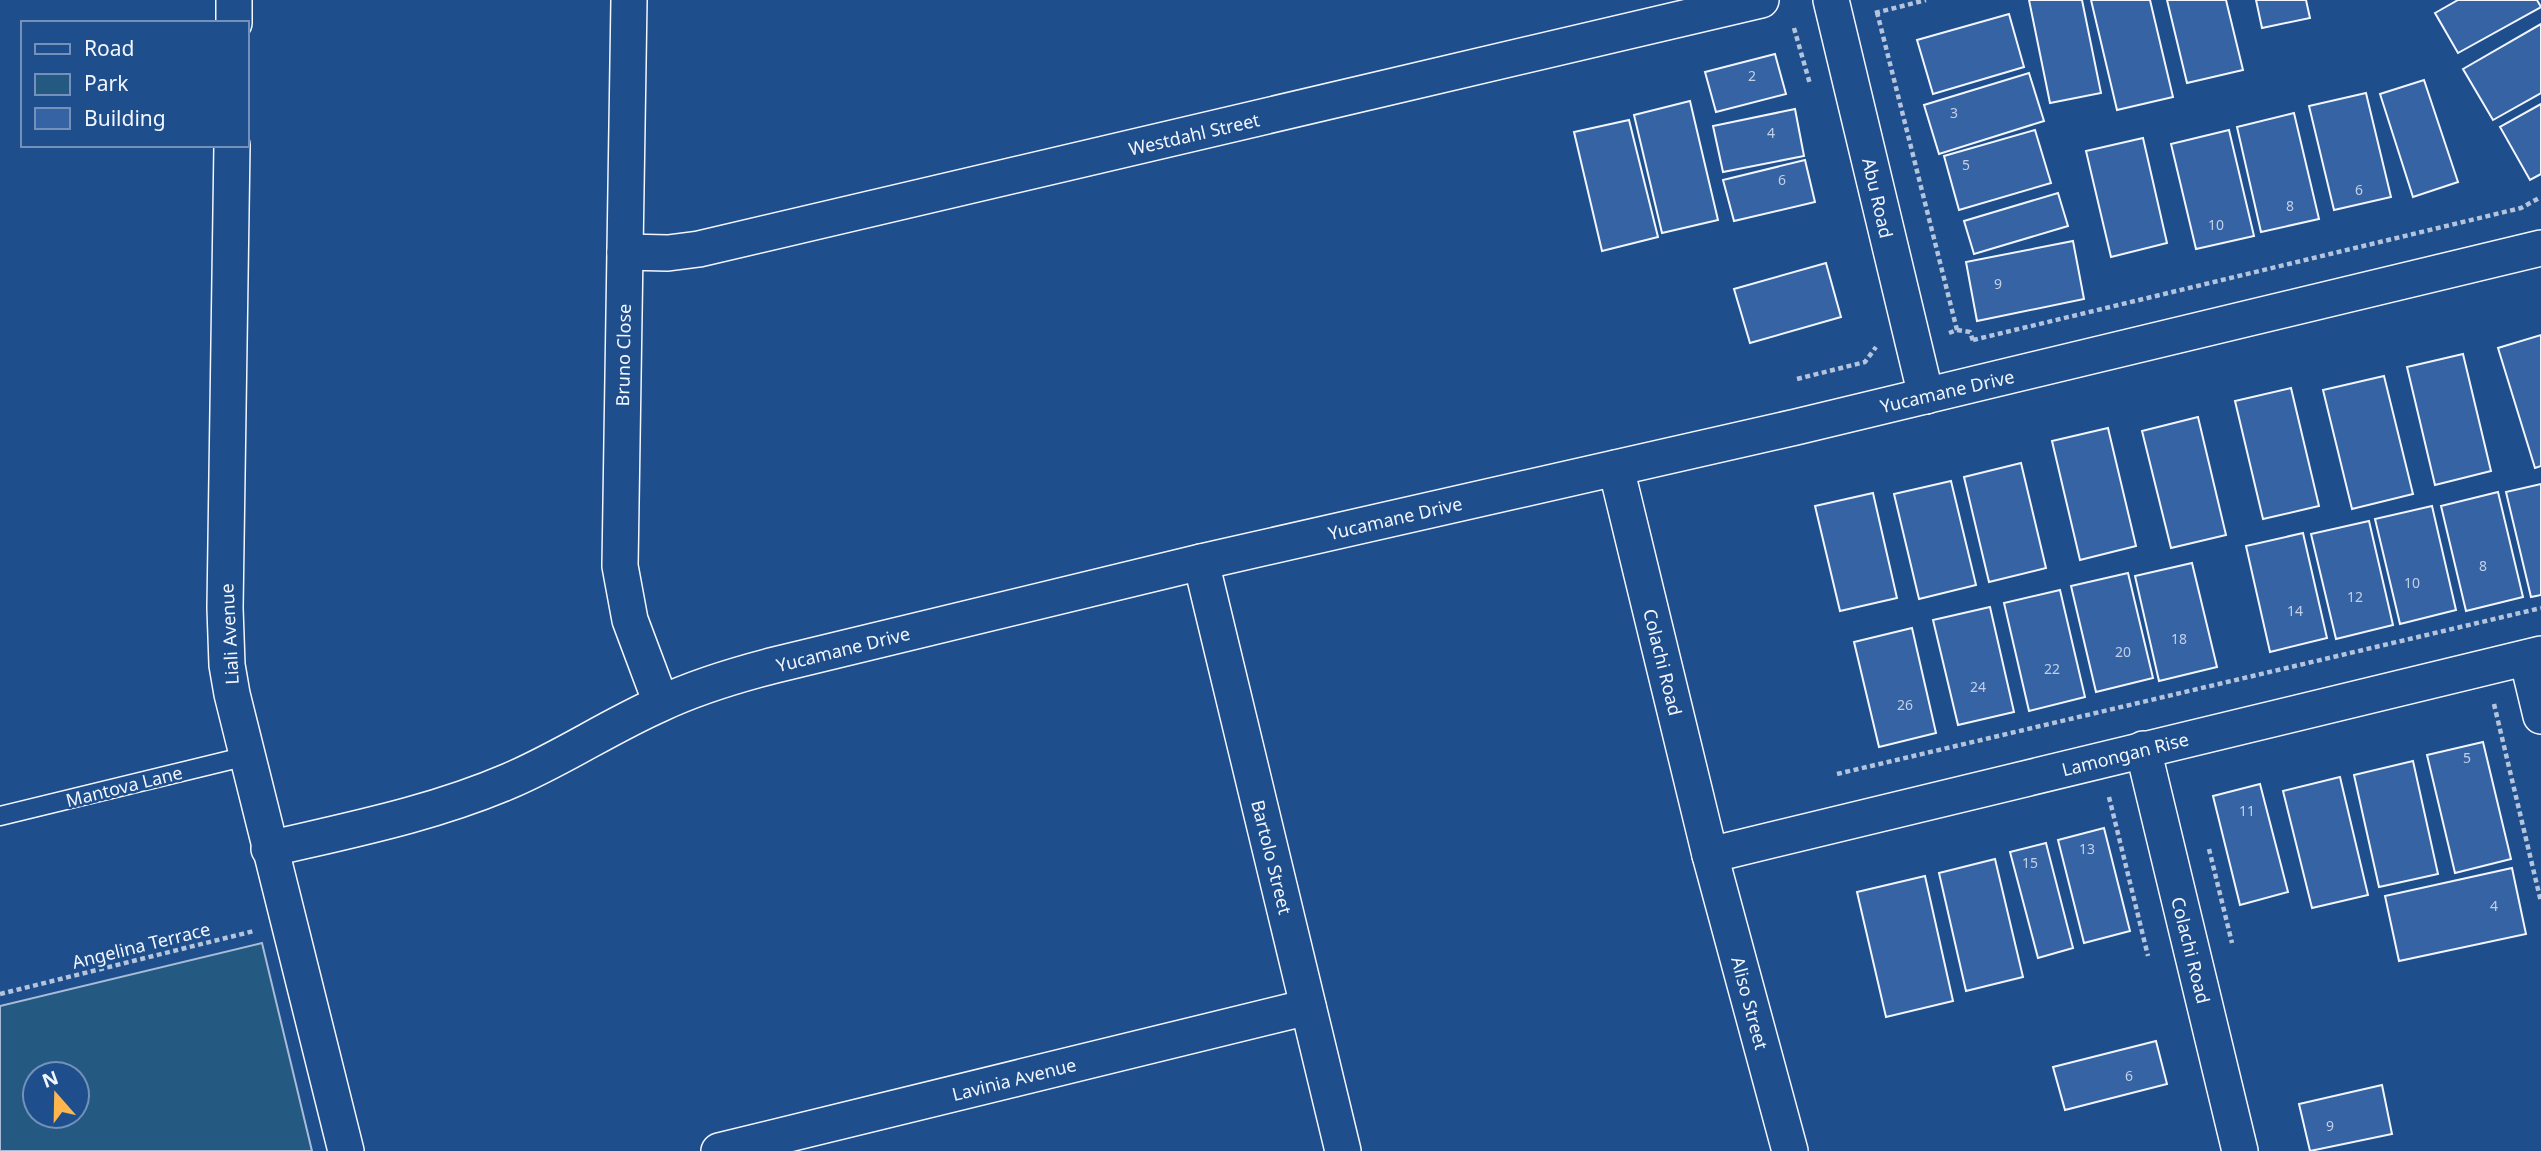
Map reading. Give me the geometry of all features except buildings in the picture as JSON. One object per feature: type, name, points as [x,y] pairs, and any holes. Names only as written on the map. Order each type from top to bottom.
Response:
[{"type":"street","points":[[234,0],[234,21]]},
{"type":"street","name":"Bruno Close","points":[[629,0],[621,577],[630,620],[661,703]]},
{"type":"street","name":"Westdahl Street","points":[[625,252],[668,253],[699,249],[1761,0]]},
{"type":"street","name":"Abu Road","points":[[1831,0],[1926,396]]},
{"type":"street","name":"Liali Avenue","points":[[232,147],[224,629],[230,684],[346,1151]]},
{"type":"street","name":"Yucamane Drive","points":[[269,849],[411,815],[473,796],[537,768],[661,703],[740,674],[1201,562],[1926,396],[2541,248]]},
{"type":"street","name":"Colachi Road","points":[[1616,468],[1710,856]]},
{"type":"street","name":"Bartolo Street","points":[[1201,562],[1343,1151]]},
{"type":"street","points":[[2534,656],[2541,716]]},
{"type":"street","name":"Lamongan Rise","points":[[1710,856],[2534,656]]},
{"type":"street","name":"Colachi Road","points":[[2143,749],[2239,1151]]},
{"type":"street","name":"Aliso Street","points":[[1710,856],[1790,1151]]},
{"type":"street","name":"Lavinia Avenue","points":[[719,1151],[1308,1007]]},
{"type":"lane","name":"Mantova Lane","points":[[0,816],[247,756]]},
{"type":"path","points":[[1794,28],[1812,93]]},
{"type":"path","points":[[1973,340],[2521,208],[2541,197]]},
{"type":"path","points":[[1797,379],[1865,362],[1876,347],[1873,334]]},
{"type":"path","points":[[1837,774],[2541,608]]},
{"type":"path","points":[[2494,703],[2541,902]]},
{"type":"path","points":[[2109,796],[2148,956]]},
{"type":"path","points":[[2207,841],[2232,943]]},
{"type":"path","name":"Angelina Terrace","points":[[0,994],[288,922]]},
{"type":"green space","points":[[262,943],[312,1151],[0,1151],[0,1006]]}]
